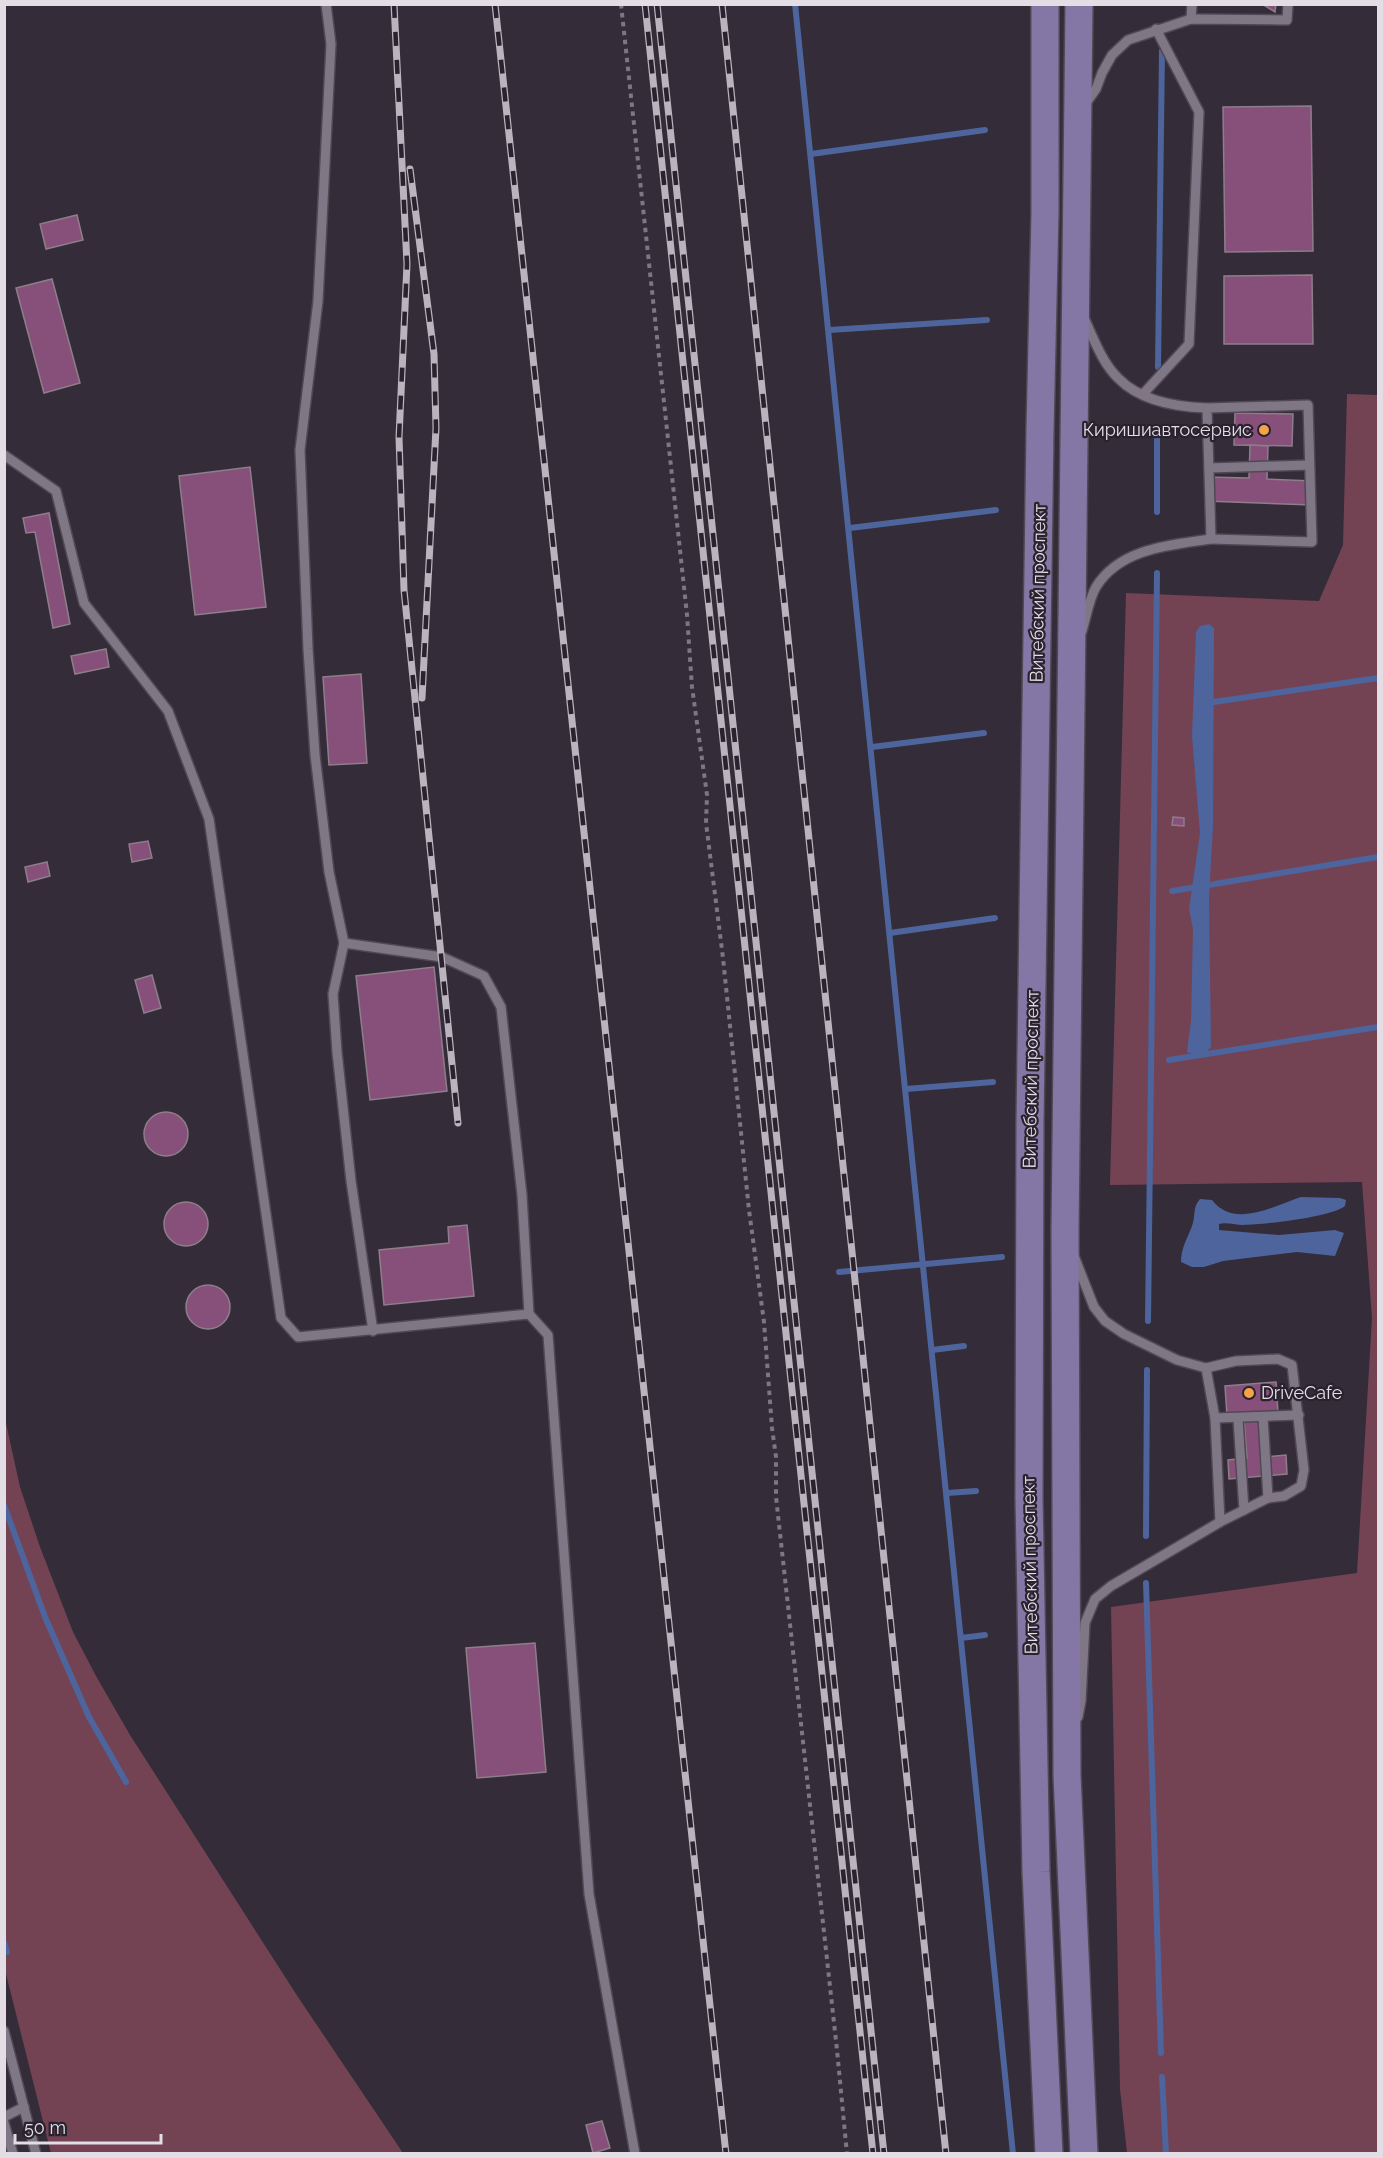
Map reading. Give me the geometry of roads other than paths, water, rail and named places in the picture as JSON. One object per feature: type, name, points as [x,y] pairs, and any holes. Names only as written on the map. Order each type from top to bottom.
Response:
[{"type":"main road","name":"Витебский проспект","points":[[1079,4],[1065,1231],[1067,1775],[1084,2154]]},
{"type":"main road","name":"Витебский проспект","points":[[1044,8],[1045,213],[1030,1122],[1029,1498],[1036,1872],[1049,2154]]},
{"type":"lane","points":[[326,4],[331,44],[318,301],[300,450],[315,755],[329,872],[344,943],[333,994],[336,1040],[351,1181],[373,1330]]},
{"type":"lane","points":[[1191,19],[1192,4]]},
{"type":"lane","points":[[1078,116],[1096,89],[1112,55],[1128,40],[1191,19],[1287,20],[1288,4]]},
{"type":"lane","points":[[1143,394],[1189,344],[1199,112],[1156,29]]},
{"type":"lane","points":[[1071,668],[1095,589],[1104,576],[1119,564],[1149,549],[1211,539],[1312,542],[1308,405],[1182,407],[1143,394],[1119,380],[1108,367],[1076,298]]},
{"type":"lane","points":[[1207,408],[1211,539]]},
{"type":"lane","points":[[4,454],[56,491],[84,603],[168,711],[209,819],[281,1318],[298,1337],[529,1314]]},
{"type":"lane","points":[[1209,468],[1309,465]]},
{"type":"lane","points":[[344,943],[442,957],[484,976],[501,1007],[522,1195],[529,1314],[548,1335],[589,1894],[635,2154]]},
{"type":"lane","points":[[1065,1231],[1094,1307],[1105,1321],[1124,1334],[1177,1360],[1206,1368],[1236,1361],[1278,1359],[1292,1365],[1304,1470],[1301,1486],[1284,1496],[1268,1498],[1220,1522],[1112,1586],[1095,1599],[1085,1623],[1081,1701],[1067,1775]]},
{"type":"lane","points":[[1206,1368],[1215,1418],[1220,1522]]},
{"type":"lane","points":[[1215,1418],[1238,1419],[1299,1414]]},
{"type":"lane","points":[[1263,1417],[1268,1498]]},
{"type":"lane","points":[[1238,1419],[1244,1510]]},
{"type":"lane","points":[[4,2031],[36,2154]]},
{"type":"lane","points":[[4,2118],[24,2107]]},
{"type":"lane","points":[[4,2123],[13,2154]]},
{"type":"water","points":[[1209,624],[1214,628],[1213,826],[1209,897],[1211,1047],[1202,1057],[1187,1052],[1191,1021],[1193,929],[1189,909],[1200,833],[1192,736],[1196,632],[1200,626]]},
{"type":"water","points":[[1301,1197],[1346,1200],[1345,1206],[1326,1214],[1265,1224],[1222,1223],[1219,1224],[1219,1230],[1279,1235],[1335,1230],[1344,1233],[1335,1256],[1297,1252],[1223,1261],[1204,1267],[1192,1267],[1181,1262],[1183,1248],[1200,1199],[1212,1200],[1221,1209],[1231,1213],[1243,1214],[1267,1210]]},
{"type":"waterway","points":[[795,4],[1013,2154]]},
{"type":"waterway","points":[[1158,367],[1162,51]]},
{"type":"waterway","points":[[811,154],[985,130]]},
{"type":"waterway","points":[[829,330],[987,320]]},
{"type":"waterway","points":[[1157,432],[1157,512]]},
{"type":"waterway","points":[[850,528],[996,510]]},
{"type":"waterway","points":[[1148,1321],[1157,573]]},
{"type":"waterway","points":[[1207,703],[1378,678]]},
{"type":"waterway","points":[[872,747],[984,733]]},
{"type":"waterway","points":[[1172,891],[1378,857]]},
{"type":"waterway","points":[[890,933],[995,918]]},
{"type":"waterway","points":[[1169,1060],[1378,1027]]},
{"type":"waterway","points":[[906,1089],[993,1082]]},
{"type":"waterway","points":[[839,1272],[1002,1257]]},
{"type":"waterway","points":[[932,1350],[964,1346]]},
{"type":"waterway","points":[[1146,1536],[1147,1370]]},
{"type":"waterway","points":[[947,1493],[976,1491]]},
{"type":"waterway","points":[[4,1505],[45,1617],[89,1717],[126,1782]]},
{"type":"waterway","points":[[1146,1583],[1161,2053]]},
{"type":"waterway","points":[[961,1638],[985,1635]]},
{"type":"waterway","points":[[4,1942],[7,1952]]},
{"type":"waterway","points":[[1162,2077],[1166,2154]]},
{"type":"railway","points":[[394,4],[407,264],[399,437],[404,590],[458,1123]]},
{"type":"railway","points":[[495,4],[726,2154]]},
{"type":"railway","points":[[645,4],[873,2154]]},
{"type":"railway","points":[[657,4],[884,2154]]},
{"type":"railway","points":[[722,4],[946,2154]]},
{"type":"railway","points":[[410,169],[434,354],[436,428],[422,698]]},
{"type":"place","name":"Киришиавтосервис","points":[[1264,430]]},
{"type":"place","name":"DriveCafe","points":[[1249,1393]]}]
